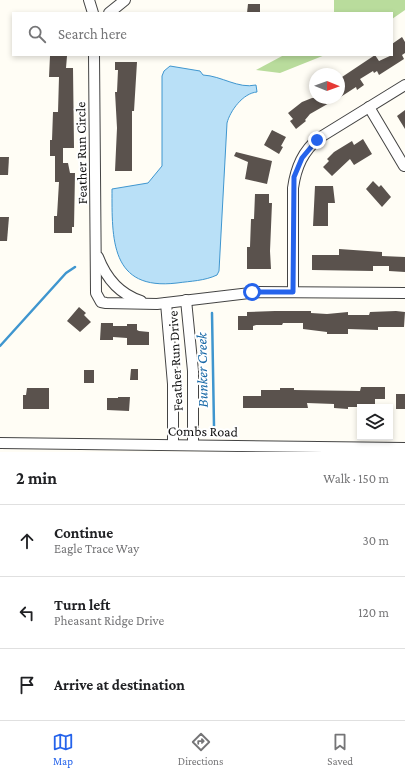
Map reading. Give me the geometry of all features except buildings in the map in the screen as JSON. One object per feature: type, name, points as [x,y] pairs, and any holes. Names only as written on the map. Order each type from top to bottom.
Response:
[{"type":"street","points":[[89,0],[93,12]]},
{"type":"street","points":[[110,12],[125,0]]},
{"type":"street","name":"Feather Run Circle","points":[[94,56],[96,252]]},
{"type":"street","points":[[293,292],[293,188],[298,165],[308,148],[319,138],[405,85]]},
{"type":"street","points":[[369,107],[404,166]]},
{"type":"street","name":"Feather Run Drive","points":[[96,252],[103,270],[114,285],[128,296],[148,304]]},
{"type":"street","name":"Feather Run Drive","points":[[96,252],[96,293],[101,302],[148,304],[166,303],[173,384],[173,444]]},
{"type":"street","points":[[166,303],[252,292],[405,293]]},
{"type":"street","name":"Feather Run Drive","points":[[186,300],[193,371],[193,444]]},
{"type":"street","name":"Combs Road","points":[[0,443],[193,444],[405,448]]},
{"type":"green space","points":[[334,0],[405,0],[405,10],[393,18],[393,12],[334,12]]},
{"type":"green space","points":[[282,56],[322,56],[280,73],[256,70]]},
{"type":"water","points":[[170,66],[200,71],[203,75],[236,84],[249,86],[256,85],[257,92],[252,93],[238,103],[231,113],[227,123],[219,271],[217,275],[177,283],[155,283],[139,279],[127,270],[119,258],[113,226],[112,189],[148,183],[162,166],[162,76],[164,71]]},
{"type":"waterway","points":[[0,346],[66,273],[75,267]]},
{"type":"waterway","name":"Bunker Creek","points":[[212,313],[214,426]]},
{"type":"route","points":[[252,292],[293,292],[294,177],[298,165],[308,148],[317,140]]}]
